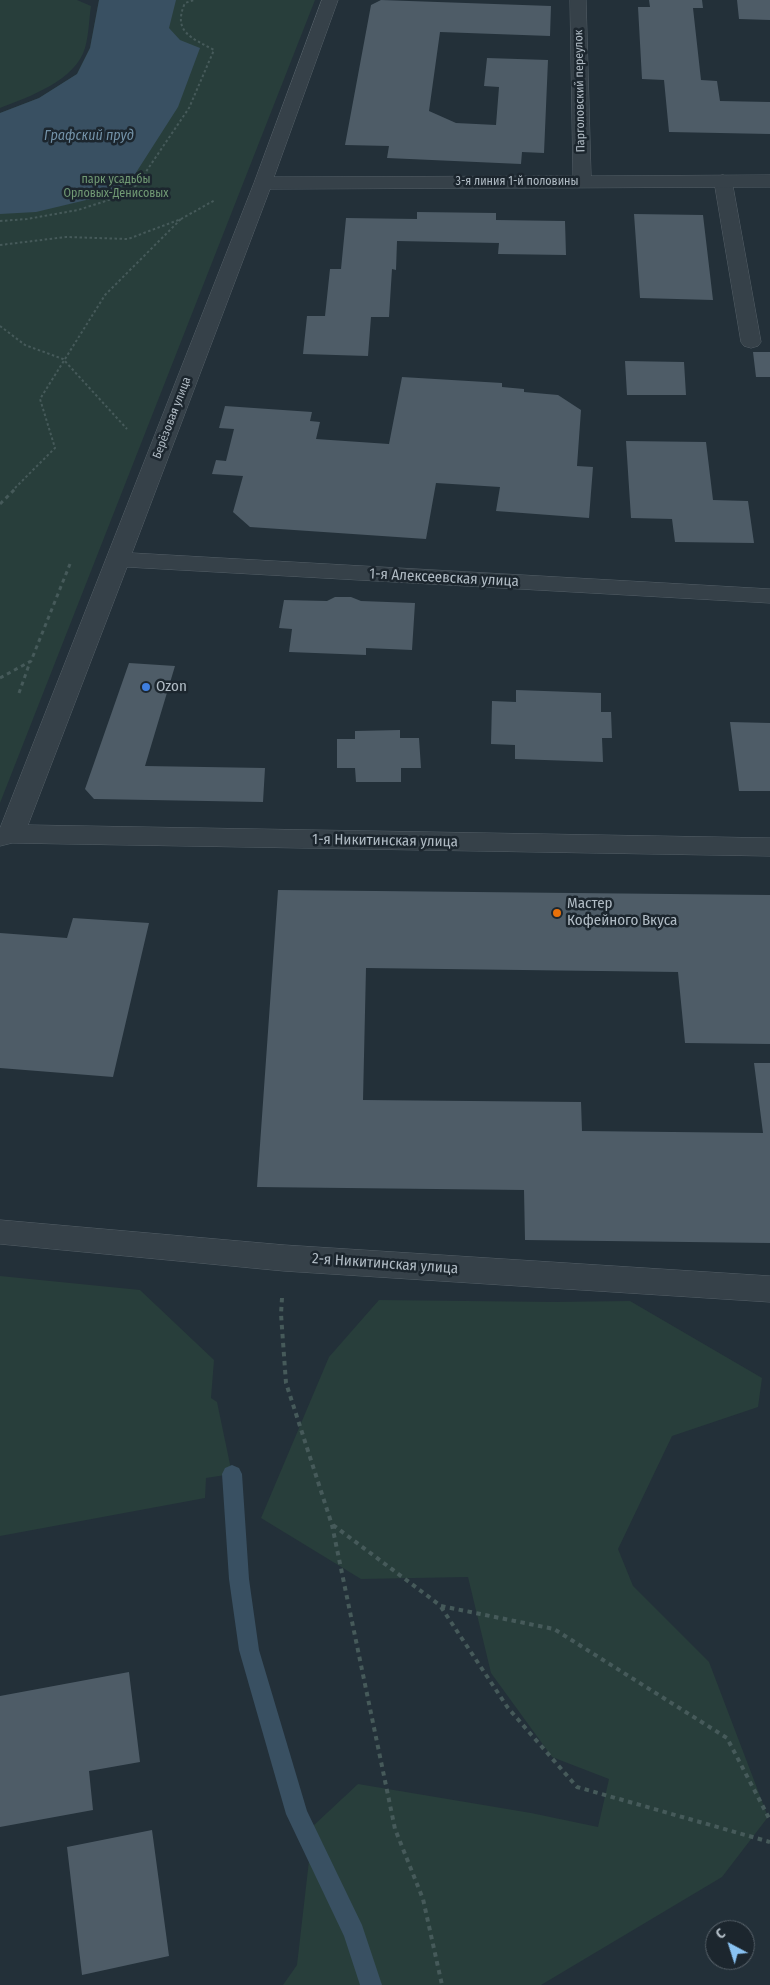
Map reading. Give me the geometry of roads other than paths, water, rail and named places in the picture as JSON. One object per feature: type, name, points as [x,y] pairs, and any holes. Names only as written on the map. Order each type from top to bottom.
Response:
[{"type":"street","name":"Берёзовая улица","points":[[6,836],[118,559],[263,183],[330,0]]},
{"type":"street","name":"Парголовский переулок","points":[[578,0],[582,182]]},
{"type":"street","points":[[723,181],[752,342]]},
{"type":"street","name":"3-я линия 1-й половины","points":[[263,183],[770,181]]},
{"type":"street","name":"1-я Алексеевская улица","points":[[118,559],[770,596]]},
{"type":"street","name":"1-я Никитинская улица","points":[[6,836],[770,847]]},
{"type":"street","name":"2-я Никитинская улица","points":[[0,1232],[284,1258],[770,1289]]},
{"type":"water","name":"Графский пруд","points":[[99,0],[176,0],[169,28],[180,40],[200,48],[178,107],[130,182],[103,196],[36,212],[0,214],[0,113],[39,98],[77,74],[90,48]]},
{"type":"waterway","points":[[232,1474],[239,1579],[249,1650],[297,1814],[354,1933],[371,1985]]},
{"type":"place","name":"Ozon","points":[[146,687]]},
{"type":"place","name":"Мастер Кофейного Вкуса","points":[[557,913]]},
{"type":"park label","name":"парк усадьбы Орловых-Денисовых","points":[[116,187]]}]
